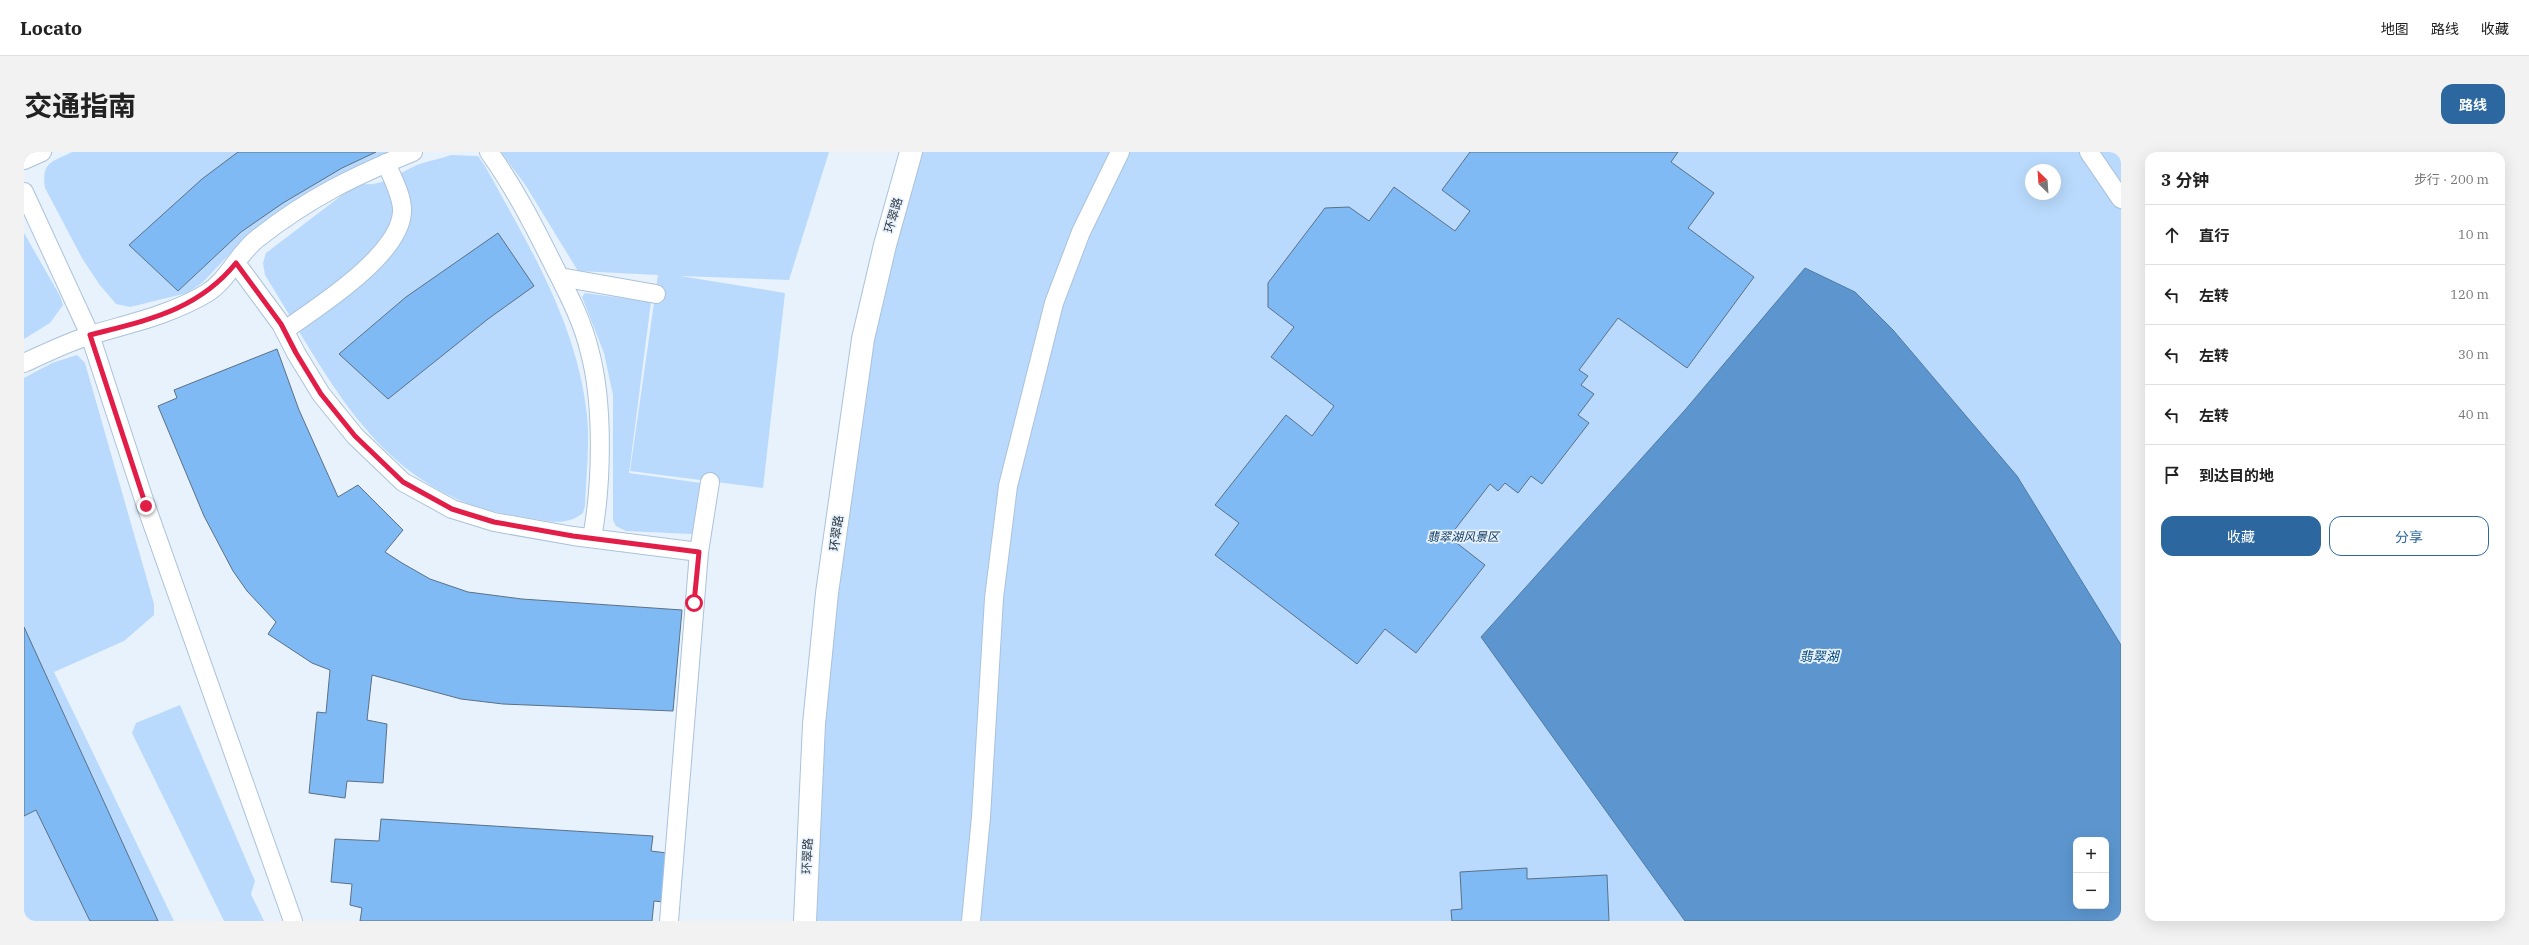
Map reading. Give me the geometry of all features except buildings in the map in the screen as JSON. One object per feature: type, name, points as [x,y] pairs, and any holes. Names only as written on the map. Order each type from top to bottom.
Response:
[{"type":"street","name":"环翠路","points":[[805,921],[814,724],[827,593],[863,339],[885,245],[911,152]]},
{"type":"lane","points":[[24,160],[42,152]]},
{"type":"lane","points":[[24,363],[90,335],[178,308],[208,292],[236,263],[257,238],[302,205],[324,192],[413,152]]},
{"type":"lane","points":[[489,152],[514,187],[560,277],[589,348],[598,388],[599,502],[592,538]]},
{"type":"lane","points":[[971,921],[981,817],[994,598],[1008,486],[1054,303],[1081,232],[1120,152]]},
{"type":"lane","points":[[2089,152],[2121,199]]},
{"type":"lane","points":[[285,330],[357,277],[392,242],[401,222],[403,210],[386,163]]},
{"type":"lane","points":[[24,192],[90,335],[146,506],[293,921]]},
{"type":"lane","points":[[236,263],[285,330],[296,353],[321,394],[355,436],[403,482],[452,509],[494,522],[592,538],[699,552]]},
{"type":"lane","points":[[560,277],[656,294]]},
{"type":"lane","points":[[668,921],[699,552],[710,482]]},
{"type":"green space","points":[[72,152],[395,152],[243,240],[202,283],[187,293],[130,307],[116,304],[99,284],[82,258],[45,188],[44,179],[47,167],[54,161]]},
{"type":"green space","points":[[501,152],[829,152],[789,280],[680,276],[785,293],[763,488],[630,471],[658,275],[578,271],[526,186]]},
{"type":"green space","name":"翡翠湖风景区","points":[[911,152],[2121,152],[2121,921],[805,921],[863,339]]},
{"type":"green space","points":[[451,155],[478,156],[485,166],[534,256],[562,317],[582,381],[588,426],[585,506],[583,513],[576,518],[561,522],[554,522],[474,506],[432,486],[397,460],[366,429],[339,394],[265,275],[263,263],[266,253],[358,183],[374,184],[381,182],[417,165]]},
{"type":"green space","points":[[24,233],[60,296],[63,305],[50,323],[24,339]]},
{"type":"green space","points":[[585,293],[651,302],[629,473],[701,483],[695,532],[691,534],[626,531],[616,526],[613,520],[613,395],[604,353],[582,297]]},
{"type":"green space","points":[[77,355],[85,363],[154,604],[154,615],[124,641],[54,672],[174,921],[24,921],[24,378],[52,363]]},
{"type":"green space","points":[[180,705],[255,881],[251,894],[264,921],[224,921],[132,733],[136,723]]},
{"type":"water","name":"翡翠湖","points":[[1805,268],[1855,292],[1893,330],[2017,476],[2121,645],[2121,921],[1685,921],[1481,637],[1685,410]]},
{"type":"route","points":[[146,506],[90,335],[141,321],[178,308],[208,292],[226,276],[236,263],[261,299],[281,324],[296,353],[321,394],[355,436],[403,482],[452,509],[494,522],[573,536],[699,552],[694,603]]}]
